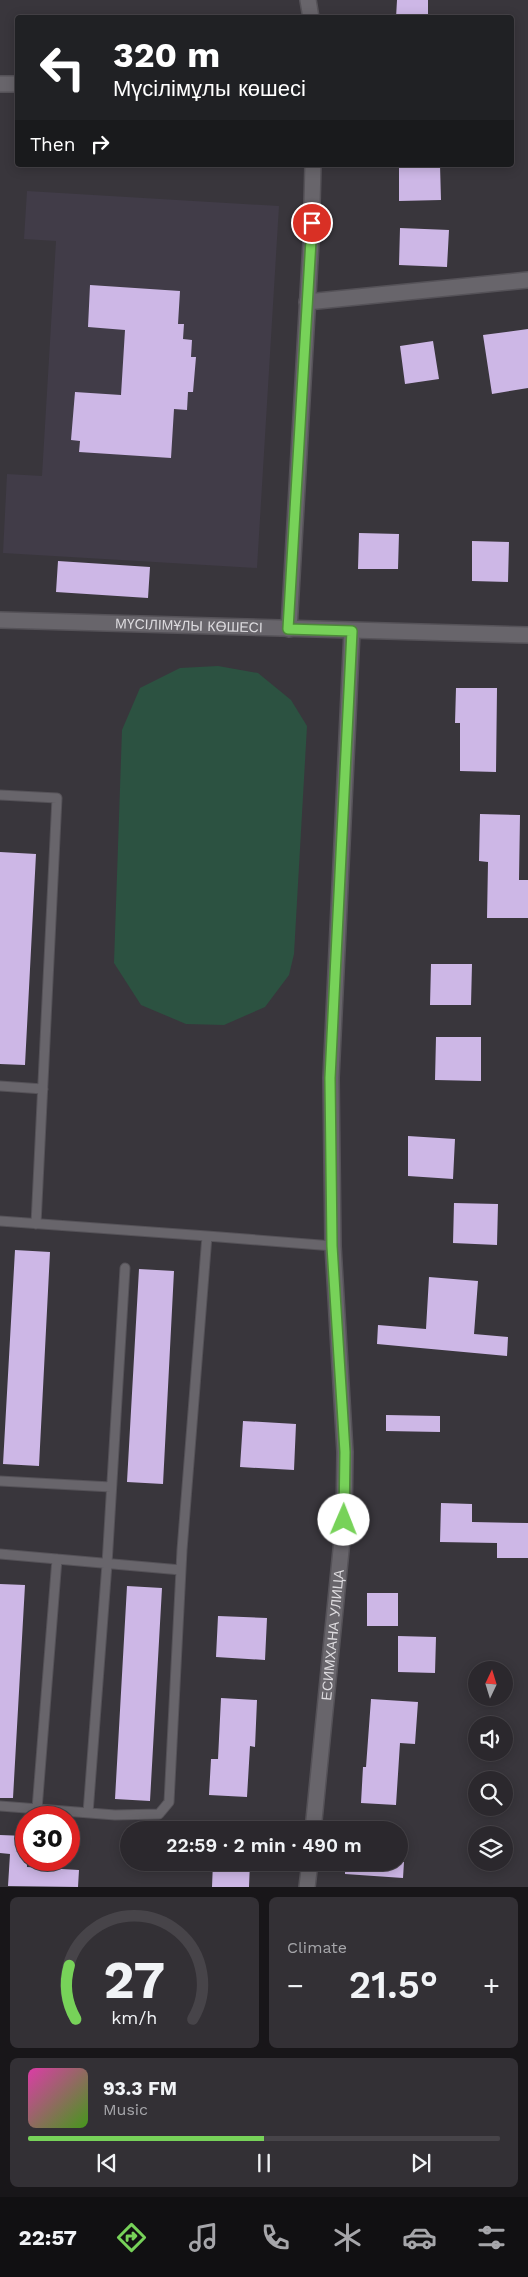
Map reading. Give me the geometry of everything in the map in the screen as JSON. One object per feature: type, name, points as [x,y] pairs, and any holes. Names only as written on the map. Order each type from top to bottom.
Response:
[{"type":"street","points":[[308,0],[310,15]]},
{"type":"street","points":[[0,84],[15,84]]},
{"type":"street","points":[[288,629],[308,302],[313,167]]},
{"type":"street","points":[[308,302],[528,280]]},
{"type":"street","name":"МҮСІЛІМҰЛЫ КӨШЕСІ","points":[[0,620],[528,635]]},
{"type":"street","name":"ЕСИМХАНА УЛИЦА","points":[[314,1821],[344,1520],[345,1452],[332,1246],[330,1078],[352,631]]},
{"type":"street","points":[[308,1887],[309,1871]]},
{"type":"lane","points":[[0,795],[57,798],[36,1224]]},
{"type":"lane","points":[[0,1086],[42,1089]]},
{"type":"lane","points":[[0,1221],[332,1246]]},
{"type":"lane","points":[[80,1812],[159,1814],[169,1802],[181,1570],[207,1236]]},
{"type":"lane","points":[[88,1813],[107,1564],[125,1268]]},
{"type":"lane","points":[[0,1481],[112,1487]]},
{"type":"lane","points":[[0,1554],[181,1570]]},
{"type":"lane","points":[[37,1806],[57,1559]]},
{"type":"lane","points":[[0,1806],[15,1807]]},
{"type":"shaded area","points":[[27,191],[279,206],[257,568],[3,553],[7,474],[42,476],[56,241],[24,239]]},
{"type":"green space","points":[[218,666],[258,673],[291,700],[307,726],[294,954],[289,975],[265,1007],[224,1025],[186,1024],[141,1005],[114,963],[122,730],[140,688],[180,668]]},
{"type":"building","points":[[397,0],[428,0],[428,15],[396,15]]},
{"type":"building","points":[[399,167],[440,167],[441,200],[399,201]]},
{"type":"building","points":[[400,228],[449,230],[447,267],[399,265]]},
{"type":"building","points":[[90,285],[180,291],[178,324],[184,324],[183,339],[192,340],[191,357],[196,357],[193,392],[188,392],[187,410],[174,409],[171,458],[79,452],[80,441],[71,440],[75,392],[121,395],[125,330],[88,327]]},
{"type":"building","points":[[528,329],[528,388],[492,394],[483,335]]},
{"type":"building","points":[[433,341],[439,379],[405,384],[400,346]]},
{"type":"building","points":[[359,533],[399,534],[398,569],[358,569]]},
{"type":"building","points":[[472,541],[509,542],[508,582],[472,581]]},
{"type":"building","points":[[58,561],[150,567],[148,598],[56,592]]},
{"type":"building","points":[[456,688],[497,688],[496,772],[460,771],[460,723],[455,723]]},
{"type":"building","points":[[480,814],[520,815],[519,880],[528,880],[528,918],[487,918],[488,862],[479,861]]},
{"type":"building","points":[[0,852],[36,854],[25,1065],[0,1064]]},
{"type":"building","points":[[431,964],[472,964],[471,1005],[430,1005]]},
{"type":"building","points":[[436,1037],[481,1037],[481,1081],[435,1080]]},
{"type":"building","points":[[408,1136],[455,1139],[453,1179],[408,1176]]},
{"type":"building","points":[[454,1203],[498,1204],[497,1245],[453,1243]]},
{"type":"building","points":[[15,1250],[50,1252],[39,1466],[3,1464]]},
{"type":"building","points":[[139,1269],[174,1271],[163,1484],[127,1482]]},
{"type":"building","points":[[429,1277],[478,1281],[474,1334],[508,1337],[507,1356],[377,1344],[378,1325],[426,1329]]},
{"type":"building","points":[[386,1415],[440,1416],[440,1432],[386,1431]]},
{"type":"building","points":[[243,1421],[296,1424],[294,1470],[240,1467]]},
{"type":"building","points":[[441,1503],[472,1504],[472,1522],[528,1523],[528,1558],[497,1558],[497,1543],[440,1542]]},
{"type":"building","points":[[0,1584],[25,1585],[13,1798],[0,1798]]},
{"type":"building","points":[[127,1586],[162,1588],[150,1801],[115,1799]]},
{"type":"building","points":[[367,1593],[398,1593],[398,1626],[367,1626]]},
{"type":"building","points":[[218,1616],[267,1618],[265,1660],[216,1657]]},
{"type":"building","points":[[398,1636],[436,1637],[435,1673],[398,1672]]},
{"type":"building","points":[[221,1698],[257,1700],[255,1747],[250,1746],[247,1797],[209,1795],[211,1759],[218,1759]]},
{"type":"building","points":[[371,1699],[418,1702],[415,1744],[400,1743],[396,1805],[361,1803],[363,1767],[366,1767]]},
{"type":"building","points":[[0,1835],[15,1836],[15,1871],[79,1871],[78,1887],[8,1886],[10,1854],[0,1853]]},
{"type":"building","points":[[213,1871],[250,1871],[249,1887],[212,1887]]},
{"type":"building","points":[[345,1871],[403,1871],[403,1878],[345,1874]]},
{"type":"route","points":[[312,223],[288,629],[352,631],[330,1078],[332,1246],[342,1382],[345,1452],[344,1520]]}]
